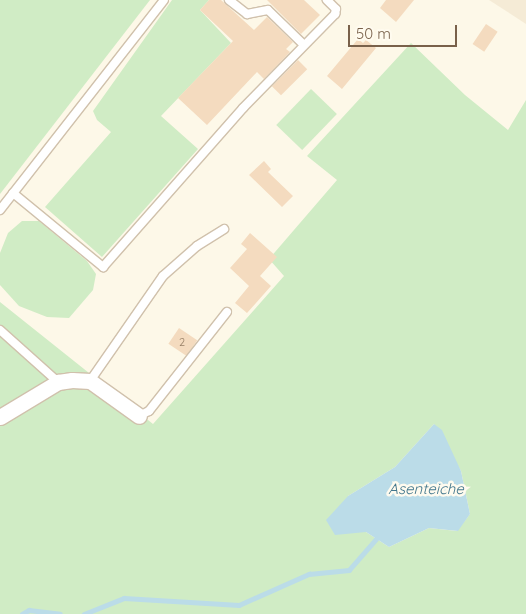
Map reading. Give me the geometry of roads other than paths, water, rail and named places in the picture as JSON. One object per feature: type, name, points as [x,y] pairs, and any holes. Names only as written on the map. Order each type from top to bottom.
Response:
[{"type":"street","points":[[0,417],[58,382],[90,381],[138,416]]},
{"type":"lane","points":[[0,210],[164,0]]},
{"type":"lane","points":[[229,0],[247,14],[268,10],[304,44]]},
{"type":"lane","points":[[13,193],[103,268],[304,44],[335,14],[336,9],[327,0]]},
{"type":"lane","points":[[90,381],[163,276],[197,246],[224,229]]},
{"type":"lane","points":[[138,416],[149,411],[227,312]]},
{"type":"lane","points":[[0,330],[58,382]]},
{"type":"water","name":"Asenteiche","points":[[434,424],[442,430],[461,471],[470,514],[458,531],[429,528],[389,547],[366,532],[335,535],[326,520],[348,496],[395,467]]},
{"type":"waterway","points":[[84,614],[124,598],[239,605],[309,574],[349,570],[376,539]]},
{"type":"waterway","points":[[22,614],[29,610],[60,614]]}]
